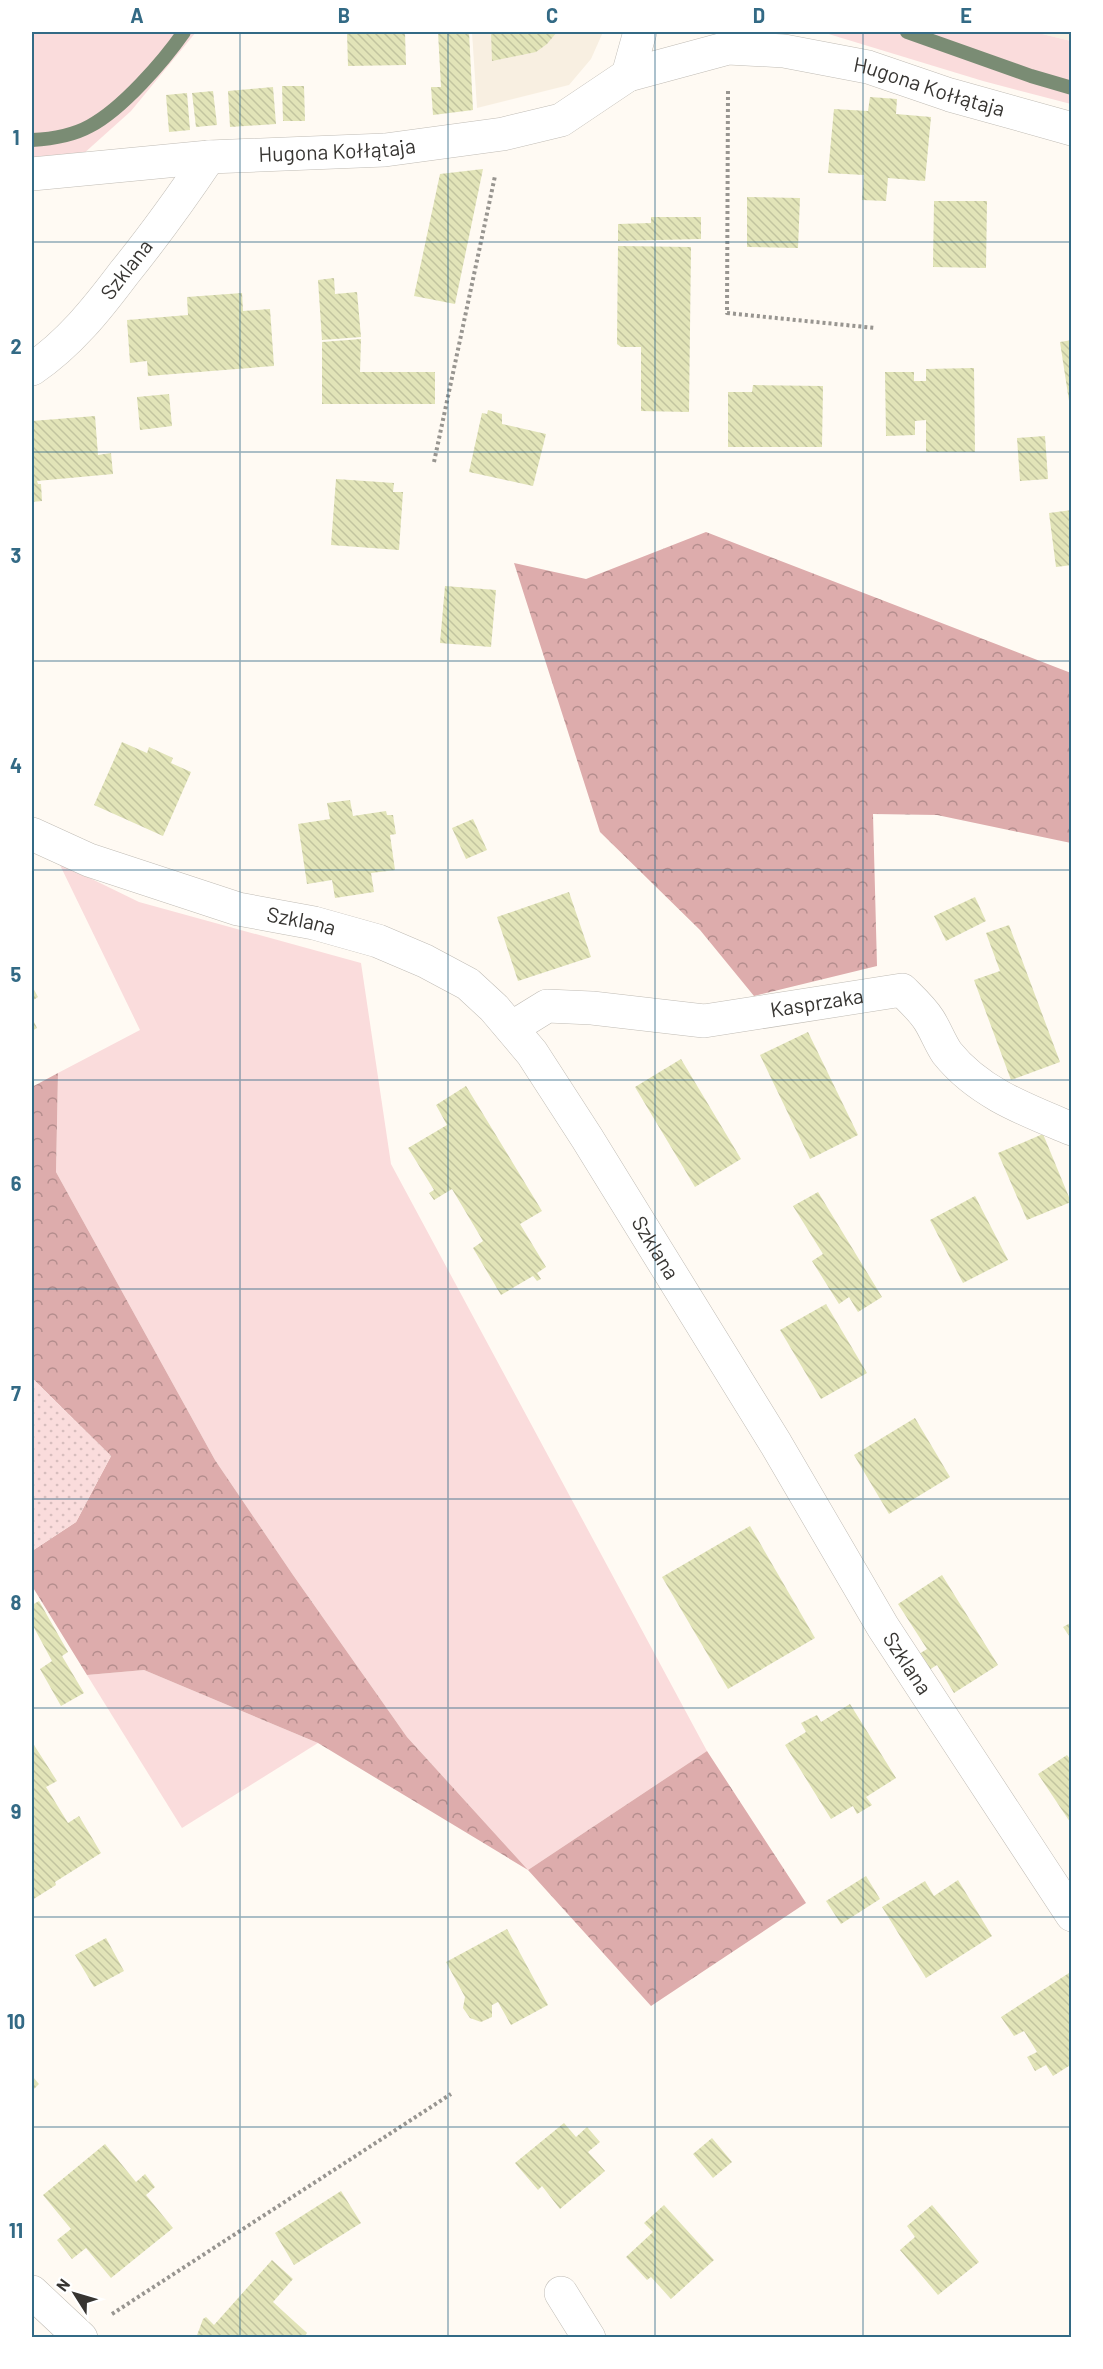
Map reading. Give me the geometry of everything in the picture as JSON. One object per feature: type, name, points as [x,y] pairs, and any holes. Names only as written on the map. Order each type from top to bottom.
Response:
[{"type":"street","points":[[628,75],[640,32]]},
{"type":"street","name":"Hugona Kołłątaja","points":[[32,174],[209,157],[385,150],[503,134],[561,120],[628,75],[739,40],[868,67],[950,95],[1071,129]]},
{"type":"street","name":"Szklana","points":[[32,369],[56,352],[99,306],[170,213],[209,157]]},
{"type":"street","name":"Szklana","points":[[32,834],[89,860],[238,909],[314,922],[378,941],[425,961],[468,984],[513,1027],[587,1138],[776,1444],[835,1541],[883,1627],[1071,1915]]},
{"type":"street","name":"Kasprzaka","points":[[513,1027],[547,1006],[592,1008],[704,1021],[902,990],[929,1019],[946,1052],[965,1072],[993,1094],[1024,1110],[1071,1129]]},
{"type":"street","points":[[32,2292],[80,2336]]},
{"type":"street","points":[[561,2293],[589,2337]]},
{"type":"path","points":[[739,40],[727,313],[875,328]]},
{"type":"path","points":[[434,462],[503,134]]},
{"type":"path","points":[[80,2336],[451,2094]]},
{"type":"shaded area","points":[[32,32],[196,32],[131,111],[82,155],[32,160]]},
{"type":"shaded area","points":[[472,32],[603,32],[591,59],[569,85],[477,108]]},
{"type":"shaded area","points":[[822,32],[1034,32],[1071,41],[1071,104],[983,81]]},
{"type":"shaded area","points":[[1034,32],[1071,32],[1071,41]]},
{"type":"shaded area","points":[[59,863],[139,902],[361,963],[391,1164],[707,1751],[528,1870],[407,1737],[215,1460],[56,1172],[58,1073],[140,1030]]},
{"type":"shaded area","points":[[32,1378],[111,1456],[76,1522],[32,1551]]},
{"type":"shaded area","points":[[144,1670],[318,1743],[182,1828],[87,1675]]},
{"type":"green space","points":[[706,532],[1071,673],[1071,843],[937,815],[873,814],[877,966],[754,996],[700,930],[600,832],[514,563],[586,579]]},
{"type":"green space","points":[[58,1073],[56,1172],[215,1460],[407,1737],[528,1870],[318,1743],[144,1670],[87,1675],[32,1586],[32,1551],[76,1522],[111,1456],[32,1378],[32,1087]]},
{"type":"green space","points":[[707,1751],[806,1903],[651,2006],[528,1870]]},
{"type":"building","points":[[347,32],[405,32],[406,65],[348,66]]},
{"type":"building","points":[[438,32],[469,32],[473,110],[433,115],[431,87],[441,87]]},
{"type":"building","points":[[491,32],[557,32],[536,52],[492,61]]},
{"type":"building","points":[[282,86],[304,86],[305,121],[283,121]]},
{"type":"building","points":[[273,87],[276,124],[230,127],[228,91]]},
{"type":"building","points":[[213,91],[217,125],[196,127],[192,93]]},
{"type":"building","points":[[187,93],[190,130],[169,132],[166,95]]},
{"type":"building","points":[[870,97],[897,99],[896,114],[931,117],[925,181],[888,178],[886,201],[862,200],[864,175],[828,173],[834,109],[868,111]]},
{"type":"building","points":[[483,169],[455,304],[414,296],[440,174]]},
{"type":"building","points":[[747,197],[800,198],[798,248],[747,247]]},
{"type":"building","points":[[934,201],[987,201],[986,268],[933,267]]},
{"type":"building","points":[[651,217],[701,217],[701,239],[618,241],[618,224],[651,223]]},
{"type":"building","points":[[618,246],[691,247],[689,412],[641,411],[641,347],[621,347],[617,344]]},
{"type":"building","points":[[334,278],[335,294],[357,292],[361,337],[322,340],[318,280]]},
{"type":"building","points":[[242,293],[243,311],[270,309],[274,366],[148,376],[147,361],[130,363],[127,320],[188,315],[187,297]]},
{"type":"building","points":[[361,339],[360,372],[435,372],[435,404],[322,404],[322,342]]},
{"type":"building","points":[[1072,340],[1072,401],[1069,401],[1060,342]]},
{"type":"building","points":[[974,368],[975,452],[926,452],[926,420],[915,421],[915,435],[886,436],[885,372],[914,372],[914,381],[926,381],[926,369]]},
{"type":"building","points":[[753,385],[823,386],[822,447],[728,447],[728,392],[752,392]]},
{"type":"building","points":[[169,394],[172,426],[140,430],[137,397]]},
{"type":"building","points":[[488,410],[502,414],[502,424],[546,434],[533,486],[469,472],[482,413],[487,414]]},
{"type":"building","points":[[95,416],[98,455],[111,453],[113,474],[37,481],[41,484],[42,501],[32,502],[32,421]]},
{"type":"building","points":[[1045,436],[1048,479],[1020,481],[1017,438]]},
{"type":"building","points":[[336,479],[394,483],[393,492],[403,492],[399,550],[331,545]]},
{"type":"building","points":[[1072,510],[1072,565],[1056,567],[1049,513]]},
{"type":"building","points":[[445,586],[496,590],[491,647],[440,643]]},
{"type":"building","points":[[122,742],[147,753],[149,747],[173,758],[171,763],[191,772],[163,836],[94,805]]},
{"type":"building","points":[[350,800],[353,816],[386,811],[387,815],[393,815],[396,834],[390,835],[395,870],[371,873],[374,892],[335,898],[332,880],[307,884],[298,824],[330,819],[327,803]]},
{"type":"building","points":[[473,819],[487,850],[466,859],[452,828]]},
{"type":"building","points":[[569,892],[591,957],[518,981],[497,917]]},
{"type":"building","points":[[975,897],[986,921],[946,941],[934,916]]},
{"type":"building","points":[[1009,925],[1060,1062],[1011,1080],[974,980],[1000,971],[986,933]]},
{"type":"building","points":[[32,986],[38,997],[32,1001]]},
{"type":"building","points":[[32,1018],[37,1028],[32,1031]]},
{"type":"building","points":[[808,1032],[858,1135],[810,1159],[760,1055]]},
{"type":"building","points":[[681,1059],[741,1159],[695,1187],[635,1087]]},
{"type":"building","points":[[466,1086],[542,1211],[520,1224],[546,1267],[537,1273],[541,1279],[537,1281],[533,1276],[501,1295],[473,1248],[483,1241],[452,1189],[434,1200],[429,1193],[434,1190],[408,1148],[447,1125],[436,1105]]},
{"type":"building","points":[[1043,1134],[1071,1202],[1027,1220],[998,1153]]},
{"type":"building","points":[[818,1192],[882,1297],[858,1312],[849,1297],[839,1304],[812,1261],[823,1254],[793,1206]]},
{"type":"building","points":[[975,1196],[1008,1260],[963,1283],[930,1220]]},
{"type":"building","points":[[826,1304],[867,1373],[821,1399],[780,1330]]},
{"type":"building","points":[[915,1418],[950,1477],[889,1514],[854,1455]]},
{"type":"building","points":[[750,1526],[815,1638],[728,1689],[662,1577]]},
{"type":"building","points":[[942,1575],[998,1665],[954,1693],[937,1665],[929,1670],[919,1654],[927,1649],[898,1604]]},
{"type":"building","points":[[39,1601],[68,1652],[62,1656],[84,1693],[61,1706],[40,1669],[52,1661],[32,1624],[32,1605]]},
{"type":"building","points":[[1072,1622],[1072,1640],[1063,1627]]},
{"type":"building","points":[[850,1704],[896,1778],[866,1797],[872,1805],[857,1814],[853,1806],[831,1819],[785,1745],[806,1732],[801,1723],[817,1715],[821,1722]]},
{"type":"building","points":[[34,1745],[57,1781],[46,1787],[68,1823],[79,1816],[101,1853],[55,1882],[56,1885],[32,1900],[32,1746]]},
{"type":"building","points":[[1067,1755],[1072,1762],[1072,1825],[1038,1774]]},
{"type":"building","points":[[866,1876],[880,1899],[841,1924],[826,1901]]},
{"type":"building","points":[[958,1880],[992,1936],[926,1978],[882,1907],[925,1881],[934,1896]]},
{"type":"building","points":[[507,1929],[548,2005],[511,2025],[498,2002],[492,2005],[492,2017],[481,2022],[470,2018],[463,2008],[465,1997],[446,1962]]},
{"type":"building","points":[[106,1938],[124,1971],[94,1987],[75,1955]]},
{"type":"building","points":[[1069,1973],[1072,1978],[1072,2064],[1053,2076],[1046,2065],[1035,2071],[1027,2057],[1037,2052],[1024,2031],[1014,2036],[1001,2017]]},
{"type":"building","points":[[32,2076],[39,2084],[32,2091]]},
{"type":"building","points":[[564,2123],[576,2137],[587,2127],[600,2142],[588,2152],[605,2171],[560,2209],[542,2186],[538,2190],[515,2163]]},
{"type":"building","points":[[712,2138],[732,2162],[713,2178],[693,2154]]},
{"type":"building","points":[[105,2144],[136,2182],[145,2174],[155,2187],[146,2195],[173,2228],[111,2278],[86,2248],[72,2259],[57,2240],[71,2229],[43,2195]]},
{"type":"building","points":[[341,2191],[361,2223],[294,2265],[275,2233]]},
{"type":"building","points":[[664,2205],[714,2260],[671,2299],[651,2277],[647,2280],[626,2257],[653,2232],[644,2223]]},
{"type":"building","points":[[932,2205],[979,2262],[938,2295],[900,2250],[915,2237],[907,2226]]},
{"type":"building","points":[[272,2260],[293,2279],[273,2302],[307,2333],[304,2338],[196,2338],[203,2319],[206,2317],[214,2325]]},
{"type":"waterway","points":[[32,140],[69,135],[102,118],[141,84],[184,32]]},
{"type":"waterway","points":[[907,32],[1031,76],[1072,88]]}]
